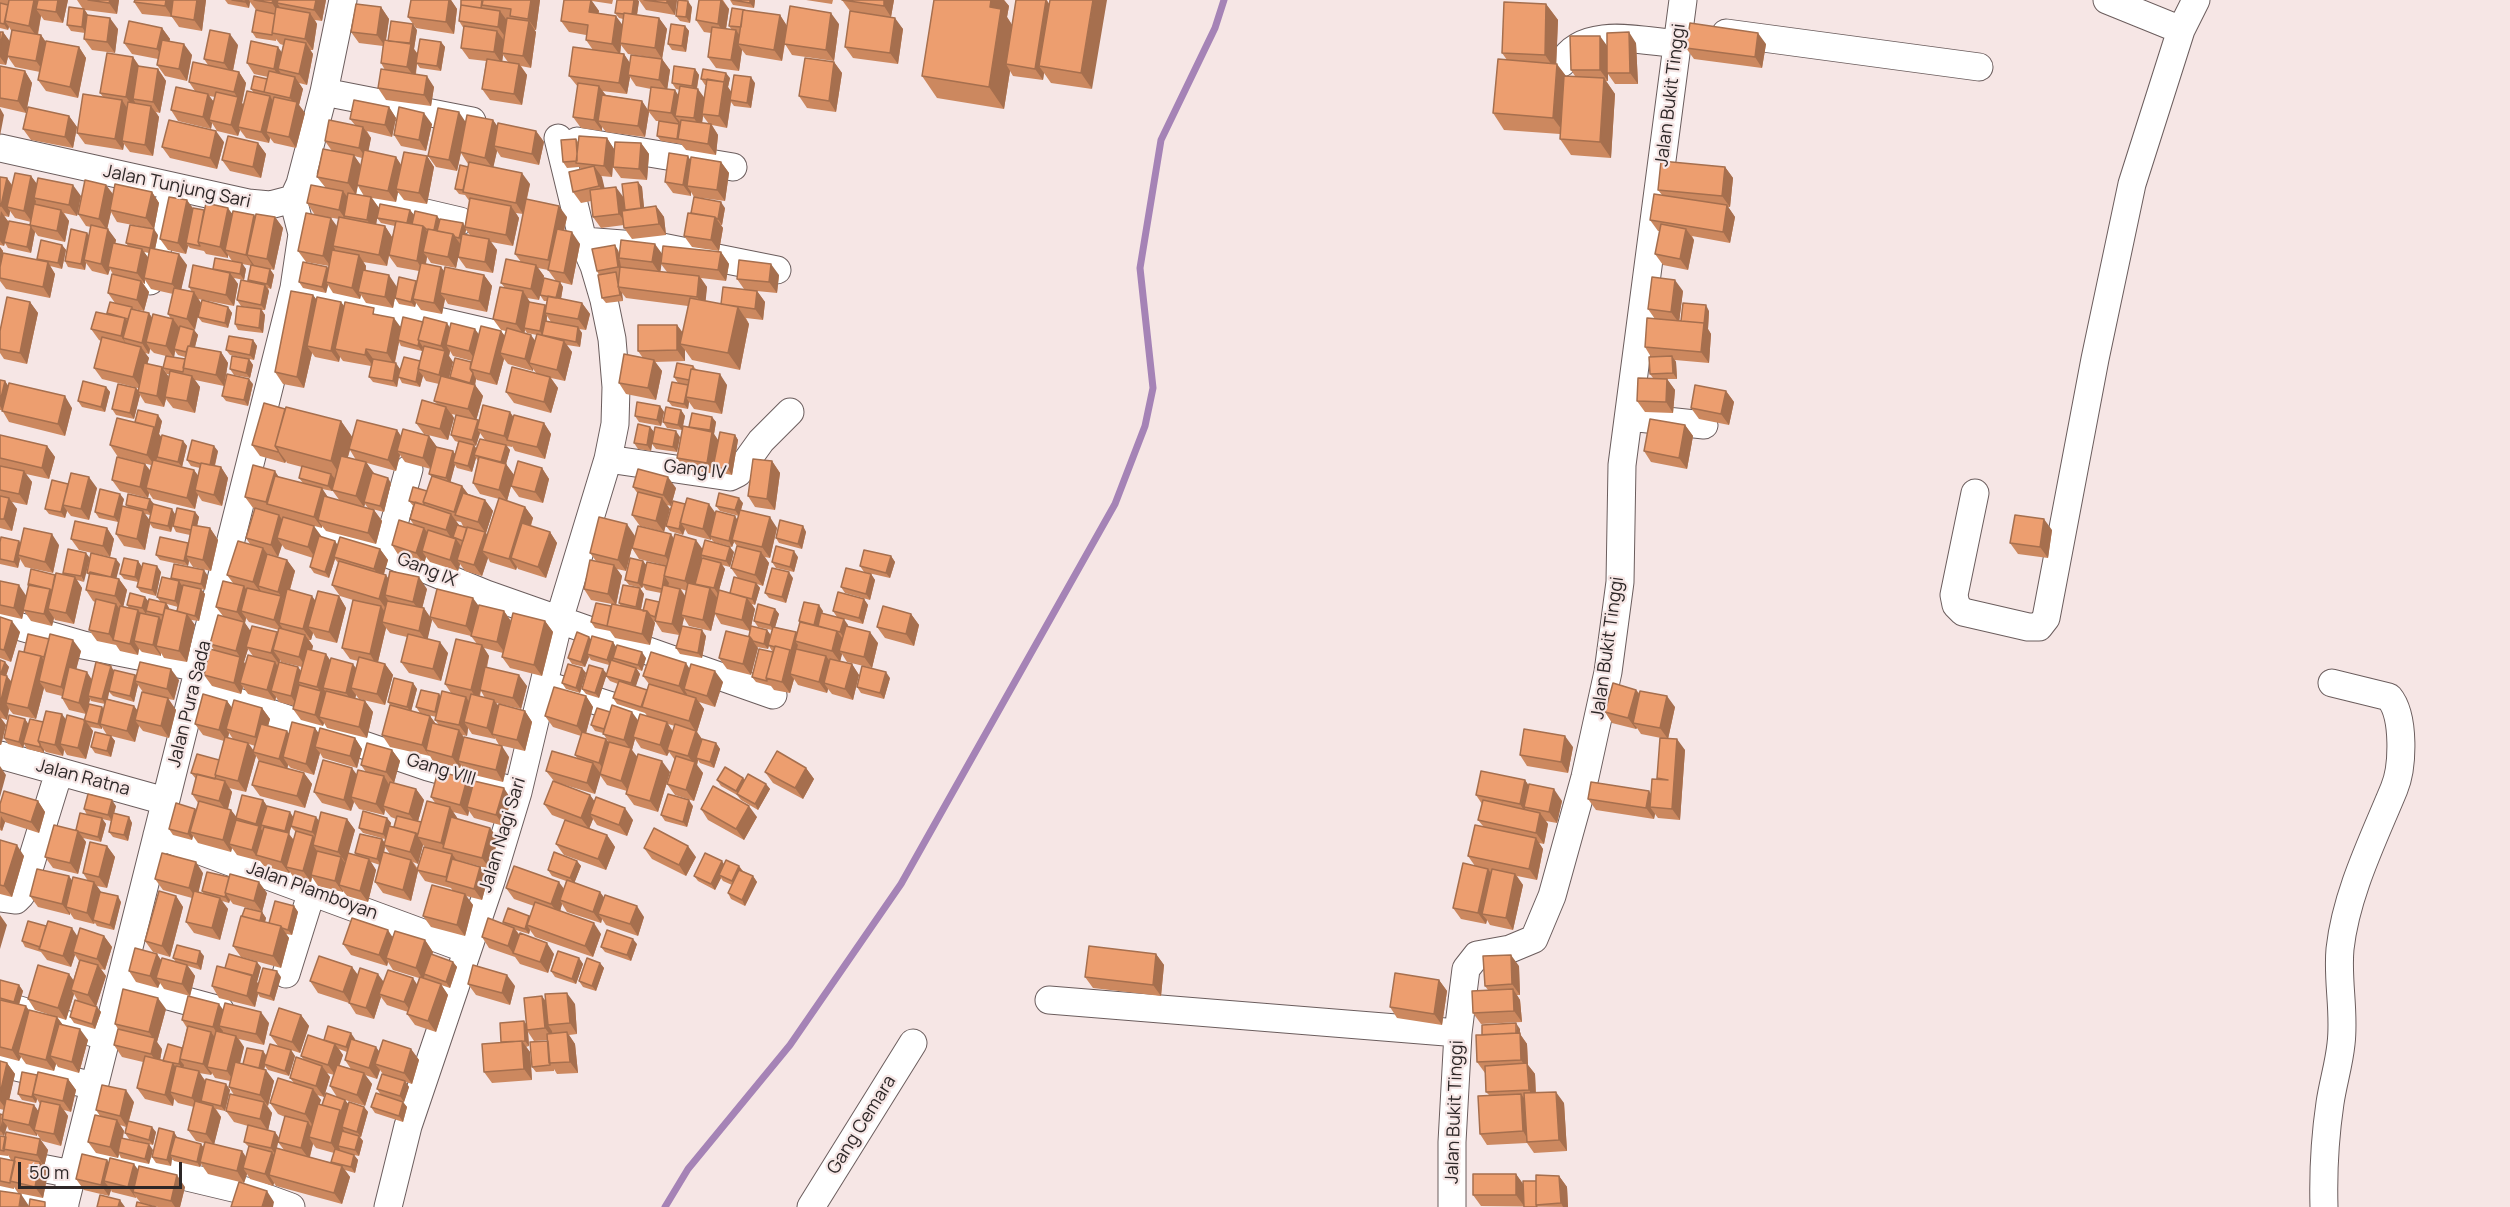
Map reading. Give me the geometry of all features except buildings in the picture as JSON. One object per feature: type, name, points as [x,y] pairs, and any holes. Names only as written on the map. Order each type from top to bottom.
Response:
[{"type":"street","points":[[343,0],[324,92],[297,192],[460,221]]},
{"type":"street","name":"Jalan Bukit Tinggi","points":[[1452,1207],[1452,1142],[1458,1033],[1466,969],[1477,955],[1510,949],[1534,939],[1552,896],[1584,777],[1608,672],[1620,582],[1622,465],[1683,0]]},
{"type":"street","points":[[2107,0],[2181,30]]},
{"type":"street","points":[[1975,494],[1954,595],[1956,606],[1963,612],[2028,627],[2039,627],[2046,618],[2095,359],[2132,184],[2181,30],[2196,0]]},
{"type":"street","points":[[1562,63],[1568,53],[1588,41],[1679,36],[1979,67]]},
{"type":"street","points":[[324,92],[500,126]]},
{"type":"street","name":"Jalan Nagi Sari","points":[[388,1207],[408,1126],[466,949],[491,881],[518,792],[559,620],[608,459],[615,424],[616,387],[612,339],[594,266],[583,241],[547,135],[733,167]]},
{"type":"street","name":"Jalan Tunjung Sari","points":[[0,148],[248,204],[270,205],[297,192]]},
{"type":"street","points":[[150,281],[172,188]]},
{"type":"street","name":"Jalan Pura Sada","points":[[64,1206],[196,678],[247,505],[294,288],[302,234],[297,192]]},
{"type":"street","points":[[583,241],[662,247],[777,270]]},
{"type":"street","points":[[294,288],[500,335]]},
{"type":"street","name":"Gang IV","points":[[608,459],[730,477],[738,473],[761,441],[790,412]]},
{"type":"street","points":[[1629,417],[1704,425]]},
{"type":"street","points":[[386,553],[409,469]]},
{"type":"street","points":[[247,505],[345,548]]},
{"type":"street","name":"Gang IX","points":[[247,505],[386,553],[486,594],[773,695]]},
{"type":"street","name":"Gang VIII","points":[[0,621],[196,678],[428,767],[518,792]]},
{"type":"street","points":[[104,656],[167,674]]},
{"type":"street","points":[[2324,1207],[2323,1169],[2330,1103],[2343,1026],[2339,983],[2340,948],[2350,899],[2399,776],[2399,714],[2390,697],[2332,683]]},
{"type":"street","points":[[543,684],[646,717]]},
{"type":"street","name":"Jalan Ratna","points":[[0,755],[165,801]]},
{"type":"street","points":[[0,898],[19,898],[59,772]]},
{"type":"street","name":"Jalan Plamboyan","points":[[157,835],[466,949]]},
{"type":"street","points":[[286,974],[312,891]]},
{"type":"street","points":[[120,983],[235,1014]]},
{"type":"street","points":[[1049,1000],[1458,1033]]},
{"type":"street","points":[[0,1004],[107,1037]]},
{"type":"street","name":"Gang Cemara","points":[[811,1207],[913,1043]]},
{"type":"street","points":[[0,1063],[94,1086]]},
{"type":"street","points":[[0,1160],[75,1162],[250,1192],[291,1207]]},
{"type":"street","points":[[0,1196],[64,1206]]},
{"type":"waterway","points":[[665,1207],[688,1169],[790,1045],[901,884],[1115,504],[1145,426],[1153,388],[1140,268],[1161,140],[1215,28],[1224,0]]}]
